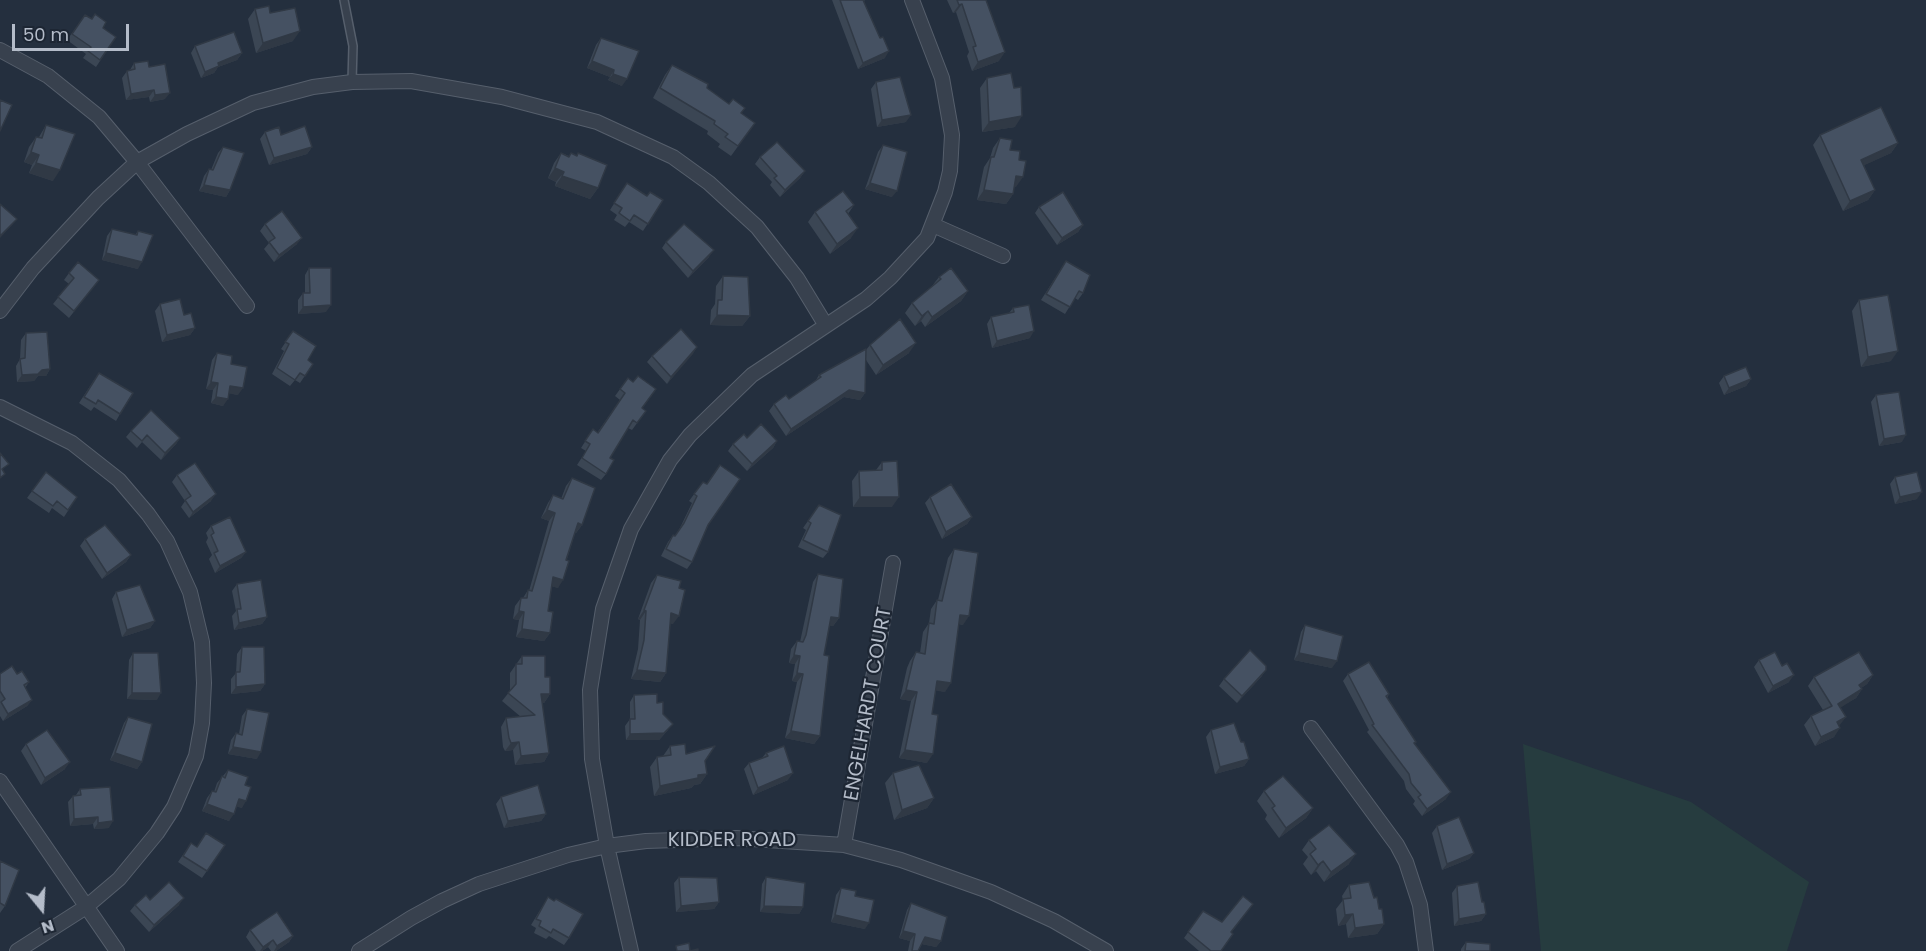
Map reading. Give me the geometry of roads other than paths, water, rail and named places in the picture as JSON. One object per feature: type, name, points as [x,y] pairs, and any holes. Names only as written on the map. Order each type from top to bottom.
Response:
[{"type":"street","points":[[631,951],[607,846],[592,759],[590,690],[603,609],[631,529],[670,460],[690,435],[752,375],[846,312],[890,278],[927,238],[950,171],[952,135],[942,78],[912,0]]},
{"type":"street","points":[[0,50],[48,76],[90,110],[137,162],[247,306]]},
{"type":"street","points":[[0,311],[63,234],[137,162],[196,129],[253,103],[313,87],[352,82],[411,81],[502,97],[597,122],[650,145],[709,183],[758,227],[802,286],[825,324]]},
{"type":"street","points":[[933,225],[1003,256]]},
{"type":"street","points":[[0,407],[72,443],[119,480],[135,498],[167,541],[179,565],[190,592],[202,642],[202,723],[196,756],[174,807],[142,854],[119,879],[86,908],[17,951]]},
{"type":"street","name":"ENGELHARDT COURT","points":[[844,845],[893,563]]},
{"type":"street","points":[[1311,728],[1397,845],[1406,862],[1420,905],[1426,951]]},
{"type":"street","points":[[0,781],[117,951]]},
{"type":"street","name":"KIDDER ROAD","points":[[359,951],[411,918],[479,884],[568,855],[607,846],[725,838],[844,845],[901,860],[991,892],[1054,921],[1106,951]]},
{"type":"lane","points":[[344,0],[353,46],[352,82]]}]
